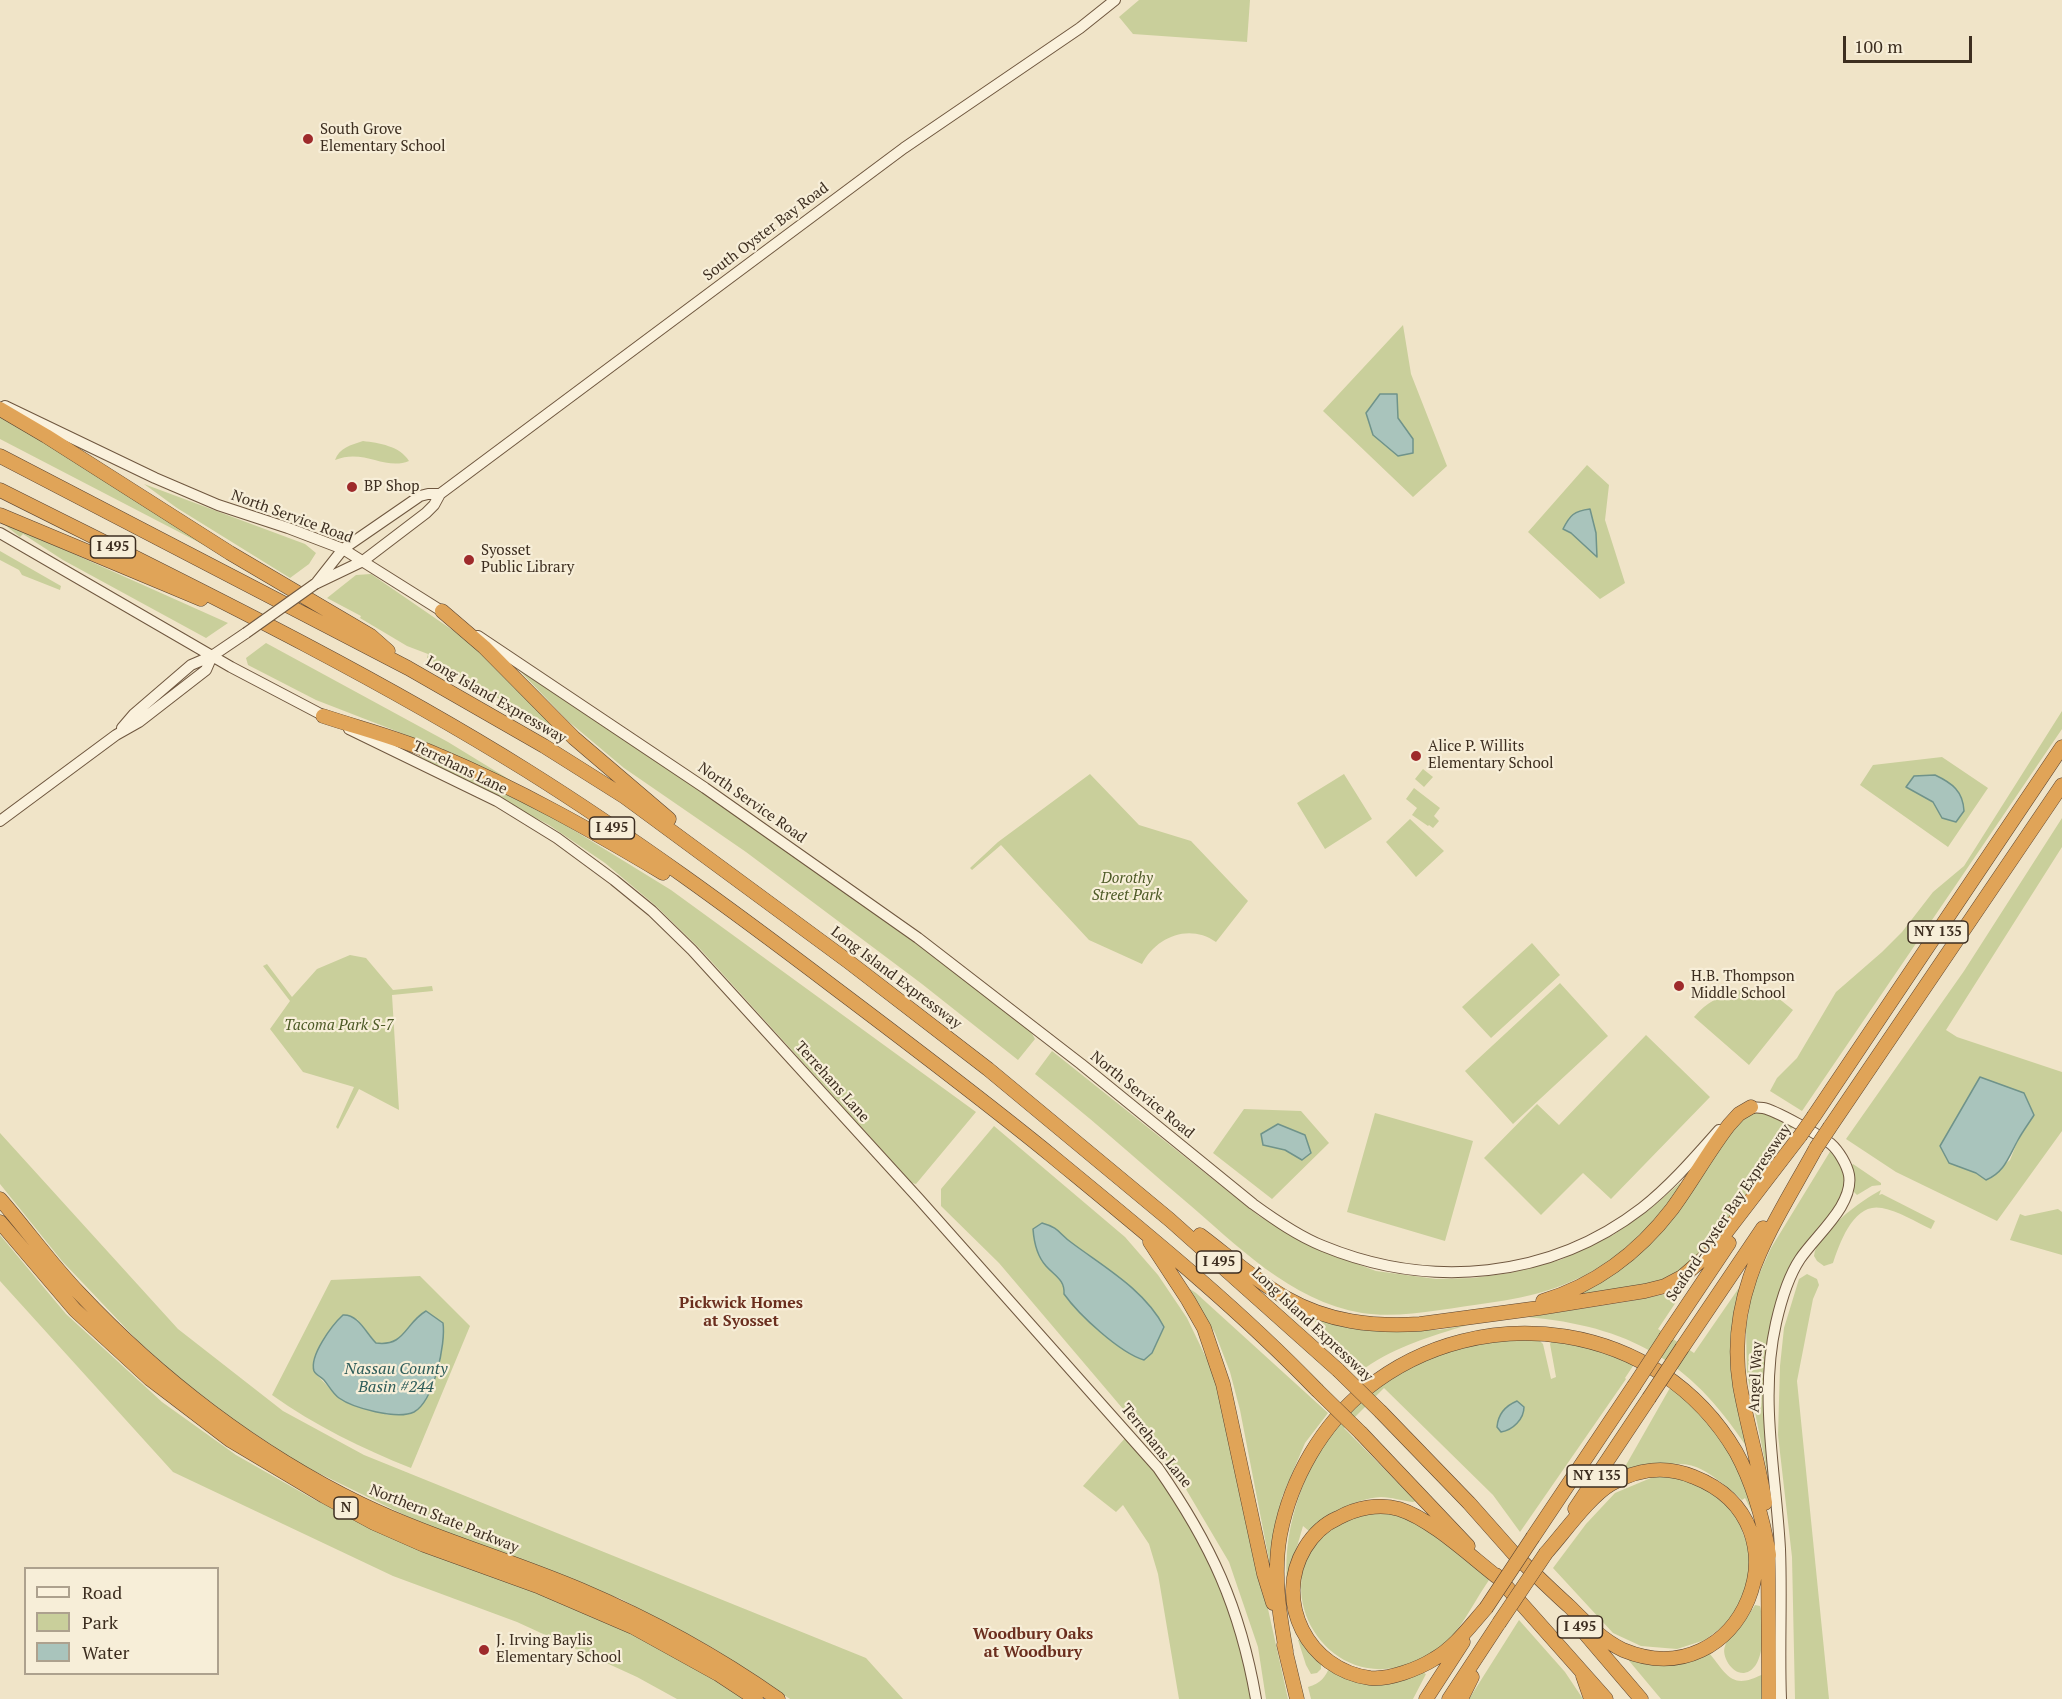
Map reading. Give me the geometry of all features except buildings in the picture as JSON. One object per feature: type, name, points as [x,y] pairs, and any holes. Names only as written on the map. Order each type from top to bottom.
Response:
[{"type":"highway","points":[[0,409],[230,553],[371,636],[408,668]]},
{"type":"highway","name":"Long Island Expressway","points":[[0,456],[408,668],[535,740],[625,797],[777,908],[988,1069],[1098,1159],[1223,1266],[1338,1370],[1468,1503],[1641,1699]]},
{"type":"highway","name":"I 495","points":[[0,490],[227,604],[397,695],[527,771],[601,819],[759,930],[972,1091],[1142,1230],[1245,1318],[1361,1433],[1496,1576],[1606,1699]]},
{"type":"highway","points":[[0,515],[194,597],[227,604]]},
{"type":"highway","points":[[442,611],[484,647],[590,753],[777,908]]},
{"type":"highway","points":[[323,716],[438,755],[484,776],[613,843],[759,930]]},
{"type":"highway","name":"Seaford-Oyster Bay Expressway","points":[[1426,1699],[2062,747]]},
{"type":"highway","name":"NY 135","points":[[1449,1699],[1830,1127],[2062,785]]},
{"type":"highway","points":[[1458,1318],[1539,1303],[1557,1297],[1598,1277],[1619,1263],[1656,1228],[1673,1208],[1718,1140],[1739,1114],[1751,1107]]},
{"type":"highway","points":[[1098,1159],[1285,1298],[1314,1312],[1350,1322],[1393,1326],[1621,1296],[1665,1286],[1682,1277],[1712,1252],[1800,1136]]},
{"type":"highway","points":[[1769,1699],[1767,1523],[1762,1488],[1740,1386],[1737,1358],[1739,1313],[1743,1294],[1759,1251],[1816,1148]]},
{"type":"highway","name":"Northern State Parkway","points":[[1,1200],[78,1292],[136,1350],[191,1395],[258,1444],[360,1503],[438,1536],[581,1590],[644,1620],[693,1645],[778,1699]]},
{"type":"highway","name":"Northern State Parkway","points":[[0,1222],[75,1310],[128,1360],[175,1400],[239,1446],[314,1491],[374,1523],[424,1545],[540,1587],[633,1627],[710,1669],[756,1699]]},
{"type":"highway","points":[[1142,1230],[1204,1328],[1223,1384],[1264,1574],[1298,1699]]},
{"type":"highway","points":[[1286,1651],[1277,1586],[1280,1534],[1299,1476],[1315,1447],[1332,1422],[1352,1401],[1379,1379],[1434,1350],[1483,1336],[1523,1332],[1545,1333],[1589,1341],[1622,1352],[1650,1366],[1675,1384],[1704,1410],[1735,1452],[1758,1503],[1769,1555]]},
{"type":"highway","points":[[1517,1557],[1599,1635],[1622,1649],[1645,1658],[1669,1660],[1691,1656],[1725,1635],[1741,1617],[1752,1594],[1757,1569],[1754,1542],[1743,1517],[1728,1497],[1709,1482],[1684,1473],[1657,1469],[1631,1474],[1609,1485],[1546,1553]]},
{"type":"highway","points":[[1486,1608],[1448,1649],[1434,1659],[1406,1673],[1371,1678],[1349,1673],[1326,1661],[1310,1645],[1298,1625],[1293,1603],[1293,1580],[1299,1558],[1311,1538],[1329,1522],[1351,1511],[1373,1507],[1398,1509],[1420,1518],[1496,1576]]},
{"type":"highway","points":[[1461,1699],[1499,1623]]},
{"type":"highway","points":[[1582,1671],[1591,1699]]},
{"type":"main road","name":"South Oyster Bay Road","points":[[0,821],[116,735],[134,714],[184,670],[212,656],[315,584],[363,561],[426,513],[440,494],[904,148],[1061,42],[1115,0]]},
{"type":"main road","name":"North Service Road","points":[[0,403],[155,478],[218,505],[344,549],[442,611],[705,788],[918,938],[1081,1064],[1273,1218],[1322,1246],[1361,1260],[1400,1269],[1450,1273],[1499,1270],[1546,1258],[1584,1243],[1618,1224],[1667,1187],[1723,1125],[1738,1112],[1751,1107]]},
{"type":"main road","name":"South Oyster Bay Road","points":[[315,584],[344,549],[420,496],[440,494]]},
{"type":"main road","name":"Terrehans Lane","points":[[0,533],[212,656],[323,716],[497,801],[557,838],[652,911],[692,950],[925,1206],[1158,1468],[1186,1508],[1214,1558],[1237,1616],[1256,1699]]},
{"type":"main road","name":"Angel Way","points":[[1751,1107],[1764,1108],[1778,1114],[1831,1144],[1844,1162],[1850,1184],[1846,1200],[1799,1260],[1776,1321],[1771,1347],[1768,1399],[1780,1549],[1781,1699]]},
{"type":"green space","points":[[1139,0],[1250,0],[1247,42],[1133,34],[1119,17]]},
{"type":"green space","points":[[1403,325],[1411,374],[1447,466],[1413,497],[1323,411]]},
{"type":"green space","points":[[0,415],[229,558],[0,439]]},
{"type":"green space","points":[[363,441],[395,449],[409,461],[391,463],[355,457],[335,460],[342,450]]},
{"type":"green space","points":[[1587,465],[1609,485],[1605,520],[1625,583],[1600,599],[1528,532]]},
{"type":"green space","points":[[144,484],[305,544],[316,553],[309,564],[290,578],[177,508]]},
{"type":"green space","points":[[0,521],[228,623],[206,638],[63,560],[23,534],[20,537]]},
{"type":"green space","points":[[0,551],[61,586],[60,590],[22,575],[19,570],[0,560]]},
{"type":"green space","points":[[371,574],[480,649],[568,738],[427,658],[428,654],[407,646],[360,618],[361,616],[327,598],[356,575]]},
{"type":"green space","points":[[266,643],[448,742],[533,794],[445,750],[316,700],[248,665],[246,658]]},
{"type":"green space","points":[[518,669],[761,831],[940,961],[1030,1030],[1035,1039],[1018,1060],[922,984],[746,852],[624,768],[568,721]]},
{"type":"green space","points":[[2062,711],[2062,729],[1802,1111],[1770,1091],[1777,1078],[1797,1058],[1836,992],[1882,952],[1902,932],[1933,892],[1964,866]]},
{"type":"green space","points":[[422,753],[554,818],[671,890],[976,1112],[916,1184],[912,1183],[701,950],[656,906],[605,863],[549,825],[420,757]]},
{"type":"green space","points":[[1942,757],[1988,788],[1948,847],[1860,785],[1873,765]]},
{"type":"green space","points":[[1423,769],[1433,777],[1424,787],[1415,779]]},
{"type":"green space","name":"Dorothy Street Park","points":[[1090,774],[1139,825],[1191,841],[1248,901],[1216,942],[1206,936],[1184,933],[1164,940],[1156,946],[1142,964],[1089,940],[1001,845],[972,870],[970,868],[998,842]]},
{"type":"green space","points":[[1344,774],[1372,819],[1325,849],[1297,803]]},
{"type":"green space","points":[[1414,788],[1440,808],[1434,816],[1439,821],[1433,828],[1412,815],[1417,808],[1406,799]]},
{"type":"green space","points":[[2062,818],[2062,847],[1946,1030],[1957,1037],[2062,1072],[2062,1131],[1997,1221],[1896,1172],[1846,1139],[1964,971]],"holes":[[[1980,1077],[2024,1093],[2034,1115],[2018,1140],[2010,1160],[1986,1180],[1940,1146]]]},
{"type":"green space","points":[[1410,819],[1444,851],[1416,877],[1386,842]]},
{"type":"green space","points":[[1532,943],[1560,975],[1491,1038],[1462,1007]]},
{"type":"green space","name":"Tacoma Park S-7","points":[[350,955],[366,958],[393,990],[432,986],[433,991],[392,995],[399,1110],[359,1089],[338,1129],[336,1127],[354,1087],[303,1072],[270,1029],[290,1001],[263,966],[267,964],[292,997],[317,969]]},
{"type":"green space","points":[[1560,983],[1608,1036],[1513,1124],[1465,1071]]},
{"type":"green space","points":[[1739,990],[1772,993],[1793,1010],[1749,1065],[1694,1017],[1714,1000]]},
{"type":"green space","points":[[1646,1035],[1710,1097],[1611,1199],[1583,1173],[1541,1215],[1484,1158],[1537,1104],[1559,1125]]},
{"type":"green space","points":[[1052,1051],[1259,1216],[1314,1248],[1376,1271],[1436,1279],[1473,1278],[1510,1273],[1560,1260],[1613,1235],[1649,1210],[1680,1183],[1682,1184],[1662,1210],[1622,1251],[1600,1267],[1576,1280],[1550,1290],[1488,1303],[1409,1314],[1362,1313],[1336,1307],[1311,1297],[1266,1269],[1245,1252],[1035,1074]]},
{"type":"green space","points":[[1244,1109],[1301,1111],[1329,1143],[1272,1199],[1213,1153]],"holes":[[[1278,1125],[1305,1135],[1292,1154],[1262,1134]]]},
{"type":"green space","points":[[1765,1112],[1793,1126],[1749,1193],[1708,1249],[1669,1280],[1590,1296],[1576,1294],[1642,1249],[1736,1121],[1751,1113]]},
{"type":"green space","points":[[1375,1113],[1473,1141],[1445,1241],[1347,1212]]},
{"type":"green space","points":[[994,1126],[1125,1237],[1158,1275],[1187,1318],[1213,1372],[1224,1412],[1246,1523],[1256,1555],[1288,1699],[1266,1699],[1258,1647],[1229,1562],[1174,1469],[999,1263],[941,1206],[941,1189]]},
{"type":"green space","points":[[0,1133],[178,1329],[283,1411],[364,1455],[866,1658],[903,1699],[790,1699],[713,1648],[621,1599],[427,1526],[300,1464],[234,1420],[177,1376],[137,1340],[62,1261],[0,1184]]},
{"type":"green space","points":[[1831,1150],[1837,1155],[1847,1179],[1838,1205],[1801,1251],[1769,1348],[1769,1481],[1747,1373],[1746,1329],[1752,1290],[1771,1248]]},
{"type":"green space","points":[[1853,1164],[1881,1185],[1872,1186],[1857,1195],[1854,1192],[1851,1166]]},
{"type":"green space","points":[[1881,1190],[1879,1195],[1882,1194],[1935,1221],[1931,1229],[1894,1212],[1872,1208],[1856,1217],[1850,1225],[1833,1263],[1824,1266],[1817,1261],[1814,1256],[1817,1247],[1831,1228],[1852,1209]]},
{"type":"green space","points":[[2058,1209],[2062,1212],[2062,1255],[2010,1240],[2020,1214],[2025,1216]]},
{"type":"green space","points":[[0,1235],[66,1314],[162,1402],[236,1455],[315,1500],[392,1536],[549,1596],[660,1647],[746,1699],[677,1699],[637,1677],[517,1622],[393,1576],[173,1472],[0,1281]]},
{"type":"green space","points":[[1807,1274],[1817,1279],[1819,1285],[1813,1299],[1797,1381],[1829,1699],[1795,1699],[1792,1557],[1778,1435],[1780,1366],[1784,1328],[1799,1279]]},
{"type":"green space","points":[[420,1276],[470,1326],[411,1468],[339,1436],[272,1395],[331,1280]],"holes":[[[418,1316],[441,1351],[428,1395],[413,1412],[388,1415],[339,1398],[315,1373],[357,1319],[376,1343],[384,1343],[401,1337]]]},
{"type":"green space","points":[[1745,1279],[1735,1323],[1748,1445],[1746,1446],[1725,1416],[1702,1391],[1679,1370],[1653,1353],[1626,1339],[1596,1329],[1527,1317],[1671,1293],[1678,1299],[1658,1329],[1694,1353]]},
{"type":"green space","points":[[1190,1289],[1328,1413],[1305,1443],[1282,1497],[1270,1565],[1240,1410],[1230,1372],[1215,1333]]},
{"type":"green space","points":[[1299,1307],[1395,1330],[1439,1330],[1468,1325],[1402,1348],[1365,1368]]},
{"type":"green space","points":[[1561,1338],[1635,1363],[1520,1532],[1493,1495],[1384,1388],[1344,1428],[1416,1501],[1385,1497],[1371,1498],[1342,1508],[1309,1531],[1303,1526],[1290,1571],[1289,1595],[1287,1567],[1289,1538],[1295,1509],[1305,1480],[1319,1453],[1353,1406],[1378,1384],[1434,1353],[1486,1340],[1538,1339],[1543,1344],[1551,1379],[1556,1377],[1550,1344],[1553,1339]]},
{"type":"green space","points":[[1671,1386],[1716,1429],[1752,1496],[1754,1516],[1745,1498],[1742,1500],[1727,1487],[1696,1467],[1669,1464],[1622,1472]]},
{"type":"green space","points":[[1126,1437],[1155,1469],[1184,1510],[1236,1620],[1252,1699],[1179,1699],[1158,1574],[1149,1544],[1123,1505],[1116,1512],[1083,1486]]},
{"type":"green space","points":[[1658,1475],[1697,1482],[1735,1512],[1751,1555],[1749,1588],[1731,1620],[1705,1640],[1677,1649],[1641,1646],[1613,1633],[1553,1568],[1586,1524],[1615,1493]]},
{"type":"green space","points":[[1371,1511],[1394,1512],[1420,1521],[1445,1539],[1489,1580],[1460,1626],[1438,1650],[1409,1664],[1378,1669],[1350,1663],[1328,1648],[1311,1626],[1302,1601],[1302,1574],[1312,1549],[1343,1520]]},
{"type":"green space","points":[[1755,1605],[1760,1606],[1763,1633],[1760,1655],[1757,1664],[1751,1670],[1740,1673],[1729,1664],[1724,1650],[1727,1641]]},
{"type":"green space","points":[[1519,1620],[1565,1672],[1583,1699],[1469,1699]]},
{"type":"green space","points":[[1305,1639],[1321,1662],[1321,1669],[1317,1673],[1311,1674],[1306,1665],[1298,1640]]},
{"type":"green space","points":[[1705,1652],[1710,1654],[1733,1679],[1746,1681],[1765,1673],[1765,1699],[1661,1699],[1625,1656]]},
{"type":"green space","points":[[1330,1666],[1346,1676],[1422,1672],[1426,1674],[1413,1699],[1311,1699],[1308,1687],[1322,1680]]},
{"type":"water","points":[[1380,394],[1397,394],[1398,418],[1413,439],[1413,453],[1398,456],[1373,435],[1366,413]]},
{"type":"water","points":[[1590,509],[1596,533],[1597,557],[1571,533],[1563,529],[1573,515]]},
{"type":"water","points":[[1935,775],[1947,781],[1959,793],[1964,811],[1956,822],[1942,818],[1933,802],[1906,787],[1914,776]]},
{"type":"water","points":[[1980,1077],[2024,1093],[2034,1115],[2002,1168],[1986,1180],[1976,1173],[1949,1163],[1940,1146]]},
{"type":"water","points":[[1278,1124],[1305,1135],[1311,1153],[1302,1160],[1285,1150],[1263,1145],[1261,1134]]},
{"type":"water","points":[[1042,1223],[1056,1229],[1123,1280],[1156,1314],[1164,1327],[1152,1353],[1144,1360],[1112,1342],[1079,1312],[1064,1294],[1061,1282],[1040,1258],[1037,1249],[1033,1229]]},
{"type":"water","name":"Nassau County Basin #244","points":[[426,1311],[443,1323],[443,1344],[433,1384],[421,1406],[414,1412],[386,1414],[354,1406],[337,1396],[314,1371],[313,1365],[318,1349],[343,1315],[357,1321],[376,1343],[386,1343],[399,1338]]},
{"type":"water","points":[[1517,1401],[1524,1407],[1520,1420],[1514,1426],[1501,1432],[1497,1427],[1501,1414],[1509,1405]]},
{"type":"place","name":"South Grove Elementary School","points":[[308,139]]},
{"type":"place","name":"BP Shop","points":[[352,487]]},
{"type":"place","name":"Syosset Public Library","points":[[469,560]]},
{"type":"place","name":"Alice P. Willits Elementary School","points":[[1416,756]]},
{"type":"place","name":"H.B. Thompson Middle School","points":[[1679,986]]},
{"type":"place","name":"J. Irving Baylis Elementary School","points":[[484,1650]]},
{"type":"district","name":"Pickwick Homes at Syosset","points":[[741,1312]]},
{"type":"district","name":"Woodbury Oaks at Woodbury","points":[[1033,1643]]}]
